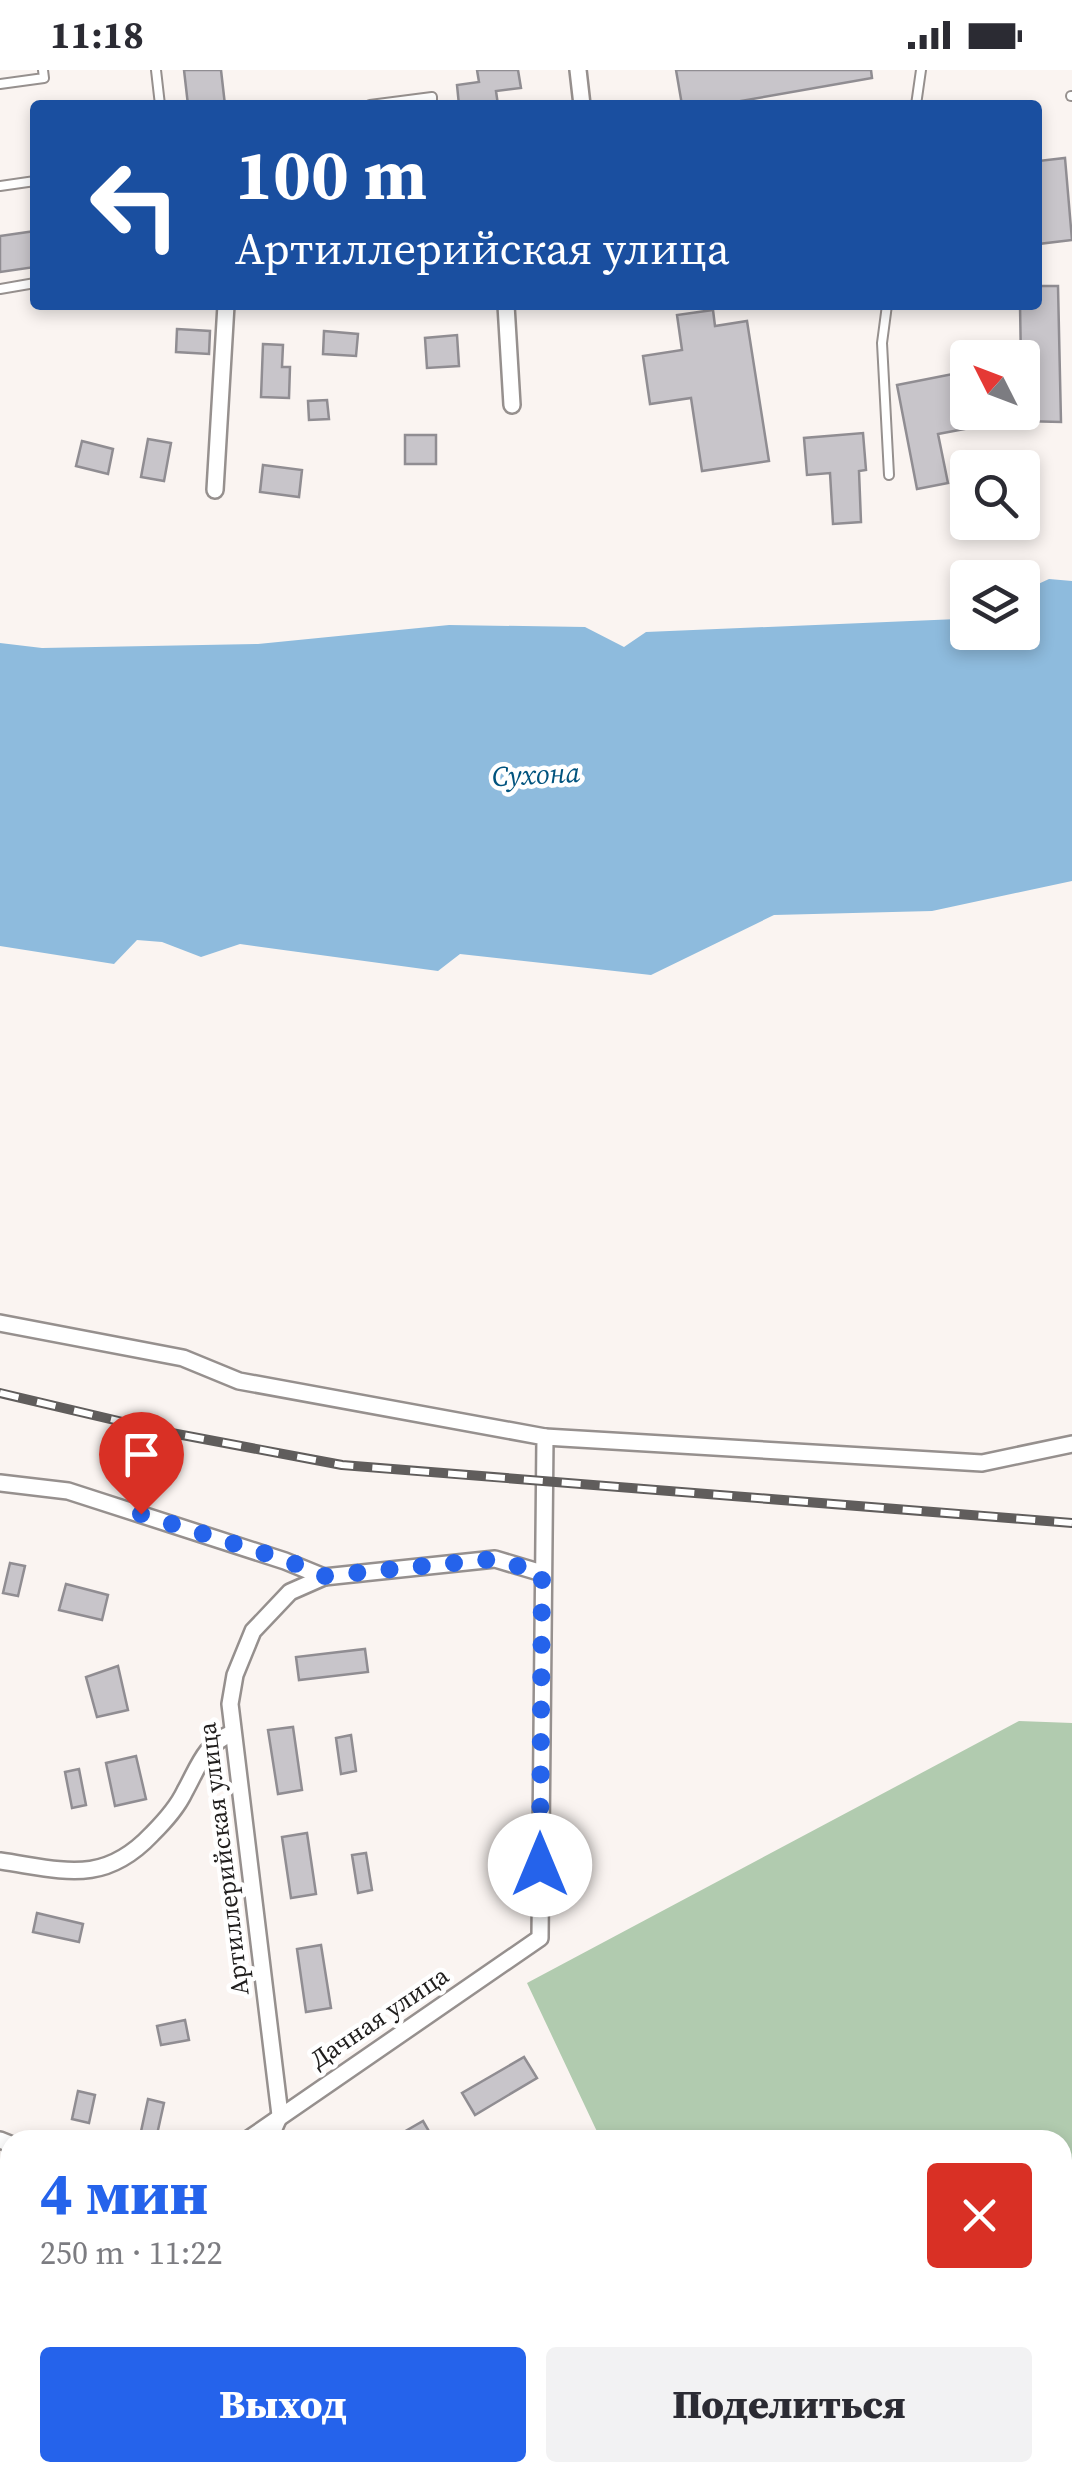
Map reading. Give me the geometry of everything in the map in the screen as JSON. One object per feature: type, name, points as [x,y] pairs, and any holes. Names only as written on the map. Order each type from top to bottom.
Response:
[{"type":"street","points":[[578,70],[581,100]]},
{"type":"street","points":[[215,490],[226,310]]},
{"type":"street","points":[[506,310],[512,406]]},
{"type":"street","points":[[0,1323],[182,1358],[239,1381],[545,1437],[982,1463],[1072,1444]]},
{"type":"street","points":[[542,1573],[545,1437]]},
{"type":"street","name":"Артиллерийская улица","points":[[0,1483],[68,1491],[286,1560],[324,1576]]},
{"type":"street","name":"Артиллерийская улица","points":[[280,2115],[230,1704],[235,1676],[253,1631],[290,1592],[324,1576],[494,1559],[542,1573]]},
{"type":"street","name":"Дачная улица","points":[[260,2130],[540,1938],[542,1573]]},
{"type":"street","points":[[0,1860],[68,1870],[107,1868],[142,1844],[174,1811],[208,1748],[232,1733]]},
{"type":"street","points":[[273,2130],[280,2115]]},
{"type":"lane","points":[[0,84],[44,78],[44,70]]},
{"type":"lane","points":[[156,70],[159,100]]},
{"type":"lane","points":[[917,100],[921,70]]},
{"type":"lane","points":[[409,100],[432,100]]},
{"type":"lane","points":[[0,186],[30,182]]},
{"type":"lane","points":[[0,289],[30,284]]},
{"type":"lane","points":[[886,310],[882,343],[888,476]]},
{"type":"green space","points":[[1019,1721],[1072,1723],[1072,2130],[596,2130],[527,1983]]},
{"type":"water","name":"Сухона","points":[[1049,579],[1072,581],[1072,881],[932,911],[774,915],[651,975],[460,954],[438,971],[240,944],[201,957],[162,942],[137,940],[114,964],[0,946],[0,643],[42,648],[258,644],[449,625],[585,627],[624,647],[646,632],[950,619],[950,650],[1040,650],[1040,583]]},
{"type":"building","points":[[184,70],[221,70],[224,100],[187,100]]},
{"type":"building","points":[[477,70],[518,70],[521,88],[496,91],[497,100],[458,100],[457,85],[479,82]]},
{"type":"building","points":[[676,70],[871,70],[872,78],[747,100],[681,100]]},
{"type":"building","points":[[1065,158],[1072,240],[1042,244],[1042,161]]},
{"type":"building","points":[[30,232],[30,268],[0,272],[0,236]]},
{"type":"building","points":[[1042,286],[1058,286],[1061,422],[1040,421],[1040,340],[1021,340],[1020,310],[1042,310]]},
{"type":"building","points":[[713,310],[715,326],[747,321],[769,461],[702,471],[691,398],[650,404],[643,356],[682,350],[677,315]]},
{"type":"building","points":[[177,329],[210,331],[209,354],[176,352]]},
{"type":"building","points":[[324,331],[358,334],[356,356],[323,354]]},
{"type":"building","points":[[457,335],[459,366],[427,368],[425,338]]},
{"type":"building","points":[[263,344],[283,345],[282,367],[290,367],[289,398],[261,397]]},
{"type":"building","points":[[950,375],[950,430],[959,430],[938,434],[948,483],[917,489],[897,385]]},
{"type":"building","points":[[327,400],[329,419],[309,420],[308,401]]},
{"type":"building","points":[[863,433],[866,470],[859,471],[861,522],[833,524],[830,473],[807,475],[804,438]]},
{"type":"building","points":[[405,435],[436,435],[436,464],[405,464]]},
{"type":"building","points":[[148,439],[171,443],[164,481],[141,477]]},
{"type":"building","points":[[82,441],[113,449],[108,474],[76,466]]},
{"type":"building","points":[[263,465],[302,470],[299,497],[260,492]]},
{"type":"building","points":[[10,1563],[25,1566],[18,1596],[3,1593]]},
{"type":"building","points":[[66,1584],[108,1595],[102,1620],[59,1610]]},
{"type":"building","points":[[365,1649],[368,1672],[299,1680],[296,1657]]},
{"type":"building","points":[[118,1666],[128,1710],[97,1717],[86,1677]]},
{"type":"building","points":[[293,1727],[302,1790],[278,1794],[268,1730]]},
{"type":"building","points":[[351,1735],[356,1771],[341,1774],[336,1738]]},
{"type":"building","points":[[136,1756],[146,1799],[115,1806],[106,1763]]},
{"type":"building","points":[[79,1769],[86,1805],[72,1808],[65,1772]]},
{"type":"building","points":[[307,1833],[316,1894],[291,1898],[282,1837]]},
{"type":"building","points":[[366,1853],[372,1890],[358,1893],[352,1855]]},
{"type":"building","points":[[37,1913],[83,1924],[79,1942],[33,1932]]},
{"type":"building","points":[[321,1945],[331,2008],[306,2012],[297,1949]]},
{"type":"building","points":[[185,2020],[189,2040],[161,2045],[157,2026]]},
{"type":"building","points":[[524,2057],[537,2078],[475,2115],[462,2093]]},
{"type":"building","points":[[78,2091],[95,2095],[89,2123],[72,2119]]},
{"type":"building","points":[[148,2099],[164,2103],[158,2130],[141,2130]]},
{"type":"building","points":[[423,2121],[428,2130],[407,2130]]},
{"type":"railway","points":[[0,1393],[161,1431],[342,1465],[1072,1523]]},
{"type":"route","points":[[141,1514],[324,1576],[494,1559],[542,1573],[540,1865]]}]
